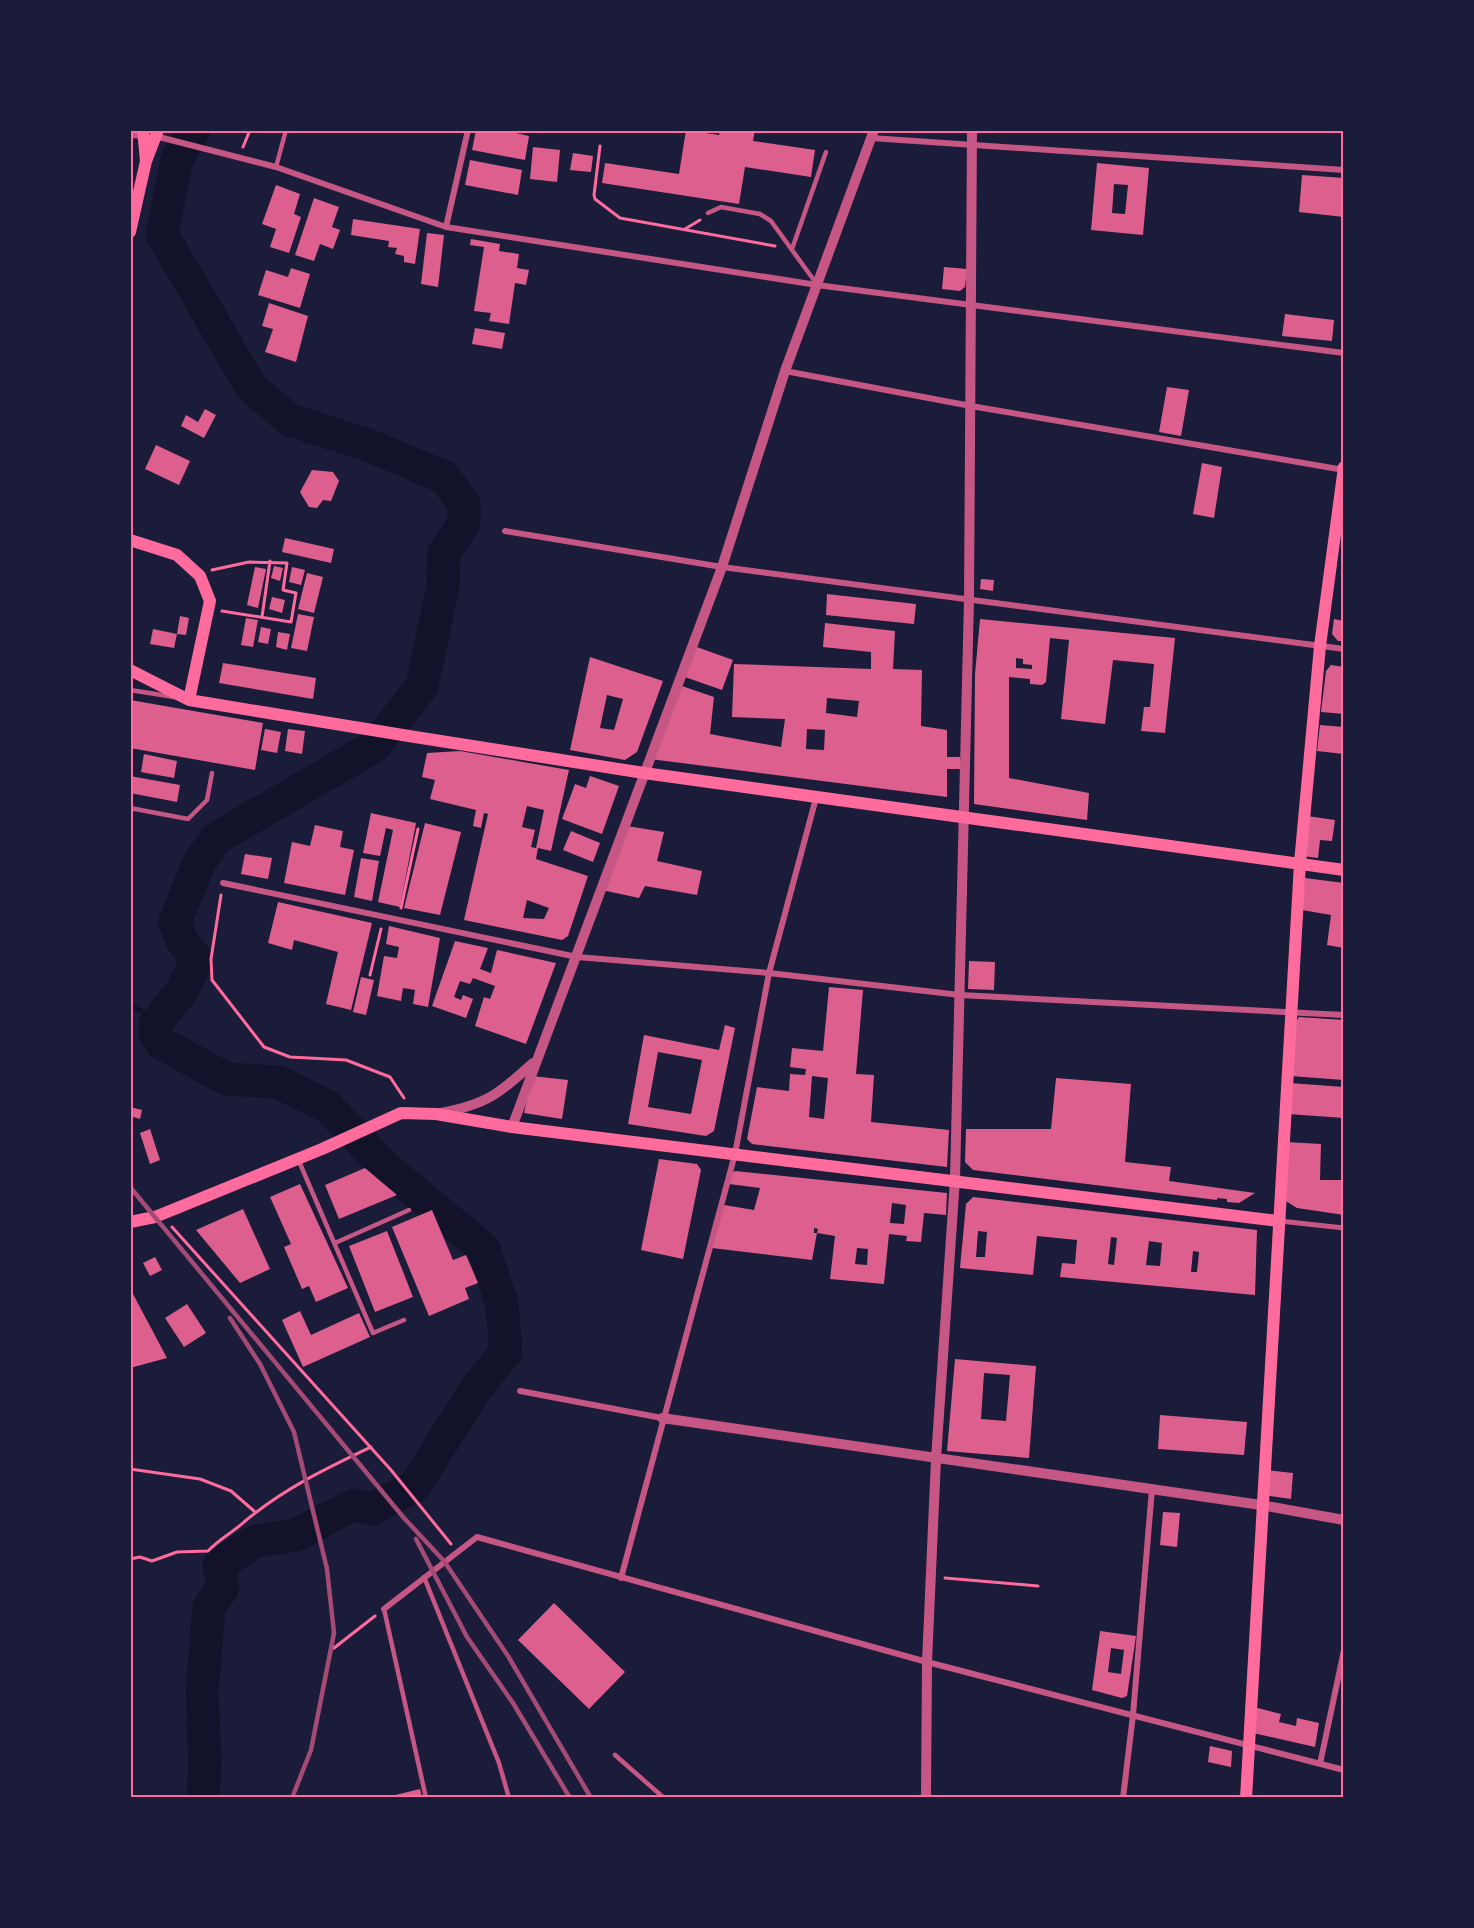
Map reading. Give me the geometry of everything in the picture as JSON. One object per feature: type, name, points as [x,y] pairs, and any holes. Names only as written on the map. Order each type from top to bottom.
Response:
[{"type":"main road","points":[[139,134],[146,161]]},
{"type":"main road","points":[[130,232],[146,161],[161,135]]},
{"type":"main road","points":[[1246,1797],[1261,1505],[1300,863],[1320,646],[1343,469]]},
{"type":"main road","points":[[130,540],[177,555],[197,573],[210,601],[189,700]]},
{"type":"main road","points":[[130,670],[189,700],[644,773],[1344,870]]},
{"type":"main road","points":[[130,1222],[161,1215],[322,1149],[401,1113],[436,1114],[513,1126],[955,1179],[1278,1221]]},
{"type":"street","points":[[446,227],[468,130]]},
{"type":"street","points":[[926,1797],[927,1662],[936,1459],[955,1179],[969,599],[972,130]]},
{"type":"street","points":[[139,134],[161,135],[276,166],[446,227],[817,285],[1344,353]]},
{"type":"street","points":[[513,1126],[535,1061],[577,957],[722,567],[785,371],[873,134],[972,145],[1344,170]]},
{"type":"street","points":[[785,371],[971,406],[1343,469]]},
{"type":"street","points":[[505,531],[722,567],[1344,649]]},
{"type":"street","points":[[621,1578],[662,1418],[735,1154],[769,973],[816,798]]},
{"type":"street","points":[[223,883],[577,957],[769,973],[960,995],[1344,1015]]},
{"type":"street","points":[[436,1114],[472,1107],[493,1098],[535,1061]]},
{"type":"street","points":[[1278,1221],[1344,1228]]},
{"type":"street","points":[[520,1391],[662,1418],[1261,1505],[1344,1520]]},
{"type":"street","points":[[1124,1797],[1152,1489]]},
{"type":"street","points":[[384,1609],[477,1537],[927,1662],[1344,1770]]},
{"type":"street","points":[[1320,1764],[1344,1650]]},
{"type":"lane","points":[[276,166],[286,130]]},
{"type":"lane","points":[[792,249],[826,152]]},
{"type":"lane","points":[[708,213],[721,207],[760,214],[771,221],[817,285]]},
{"type":"lane","points":[[130,690],[189,700]]},
{"type":"lane","points":[[130,808],[188,819],[207,800],[212,773]]},
{"type":"lane","points":[[298,1159],[373,1333],[404,1320]]},
{"type":"lane","points":[[335,1243],[409,1210]]},
{"type":"lane","points":[[424,1577],[499,1763],[509,1797]]},
{"type":"lane","points":[[384,1609],[426,1797]]},
{"type":"lane","points":[[615,1755],[664,1797]]},
{"type":"path","points":[[239,157],[250,130]]},
{"type":"path","points":[[600,146],[595,199],[620,218],[792,249]]},
{"type":"path","points":[[684,230],[708,213]]},
{"type":"path","points":[[262,617],[270,561]]},
{"type":"path","points":[[197,573],[249,562],[287,563],[283,590],[296,593],[291,622],[208,609]]},
{"type":"path","points":[[399,919],[418,829]]},
{"type":"path","points":[[223,883],[211,959],[212,980],[264,1047],[290,1057],[346,1060],[390,1077],[405,1099]]},
{"type":"path","points":[[370,975],[384,916]]},
{"type":"path","points":[[161,1215],[371,1447],[458,1551]]},
{"type":"path","points":[[130,1558],[140,1557],[152,1561],[177,1552],[208,1551],[222,1536],[244,1523],[254,1511],[306,1477],[371,1447]]},
{"type":"path","points":[[130,1469],[200,1479],[231,1491],[254,1511]]},
{"type":"path","points":[[931,1576],[1038,1586]]},
{"type":"path","points":[[334,1648],[384,1609]]},
{"type":"building","points":[[476,130],[502,130],[529,136],[525,160],[472,150]]},
{"type":"building","points":[[686,130],[719,135],[720,130],[755,130],[753,141],[815,150],[811,177],[745,167],[739,204],[602,183],[605,163],[679,174]]},
{"type":"building","points":[[533,147],[560,150],[557,182],[530,179]]},
{"type":"building","points":[[573,153],[593,156],[591,172],[570,170]]},
{"type":"building","points":[[470,160],[522,170],[518,195],[465,185]]},
{"type":"building","points":[[1097,163],[1149,168],[1143,235],[1091,230]],"holes":[[[1114,184],[1128,185],[1125,214],[1112,213]]]},
{"type":"building","points":[[1302,175],[1344,178],[1344,217],[1299,212]]},
{"type":"building","points":[[276,185],[300,194],[294,214],[301,217],[289,253],[270,247],[276,229],[262,224]]},
{"type":"building","points":[[314,198],[339,207],[332,227],[340,230],[333,249],[320,244],[314,261],[295,255]]},
{"type":"building","points":[[353,219],[420,229],[415,264],[404,262],[404,256],[395,254],[397,248],[388,247],[389,241],[351,235]]},
{"type":"building","points":[[427,233],[444,235],[438,287],[421,284]]},
{"type":"building","points":[[471,239],[500,244],[499,251],[519,254],[517,268],[529,270],[526,285],[515,283],[509,324],[489,321],[491,313],[474,311],[484,247],[470,245]]},
{"type":"building","points":[[944,267],[967,269],[965,287],[960,291],[942,289]]},
{"type":"building","points":[[291,268],[310,274],[300,308],[258,295],[266,270],[288,277]]},
{"type":"building","points":[[269,303],[308,316],[296,362],[265,352],[273,329],[262,326]]},
{"type":"building","points":[[1285,314],[1334,320],[1332,341],[1282,336]]},
{"type":"building","points":[[475,328],[505,333],[502,349],[472,344]]},
{"type":"building","points":[[1167,387],[1189,390],[1181,436],[1159,432]]},
{"type":"building","points":[[205,409],[216,415],[204,438],[181,426],[186,415],[198,422]]},
{"type":"building","points":[[156,445],[190,461],[179,485],[145,469]]},
{"type":"building","points":[[1202,463],[1222,467],[1214,518],[1193,514]]},
{"type":"building","points":[[312,470],[333,472],[339,481],[331,501],[323,500],[317,508],[309,507],[300,492]]},
{"type":"building","points":[[285,538],[334,549],[331,563],[282,552]]},
{"type":"building","points":[[274,566],[283,568],[280,581],[271,578]]},
{"type":"building","points":[[255,567],[266,569],[258,608],[247,605]]},
{"type":"building","points":[[292,567],[305,570],[301,585],[289,582]]},
{"type":"building","points":[[307,573],[323,577],[314,613],[298,609]]},
{"type":"building","points":[[981,579],[994,580],[993,591],[980,589]]},
{"type":"building","points":[[827,594],[916,604],[914,624],[826,615]]},
{"type":"building","points":[[272,597],[285,600],[282,613],[269,609]]},
{"type":"building","points":[[298,614],[314,617],[307,651],[291,648]]},
{"type":"building","points":[[180,616],[189,618],[186,635],[177,634]]},
{"type":"building","points":[[246,618],[258,620],[253,647],[241,645]]},
{"type":"building","points":[[980,619],[1175,638],[1165,733],[1141,731],[1144,707],[1150,707],[1154,664],[1113,660],[1105,724],[1061,719],[1069,640],[1050,638],[1046,682],[1042,685],[1030,684],[1030,679],[1009,677],[1009,778],[1089,793],[1087,820],[974,804],[975,674]],"holes":[[[1016,658],[1023,659],[1023,664],[1032,665],[1032,669],[1016,668]]]},
{"type":"building","points":[[1334,619],[1344,621],[1344,641],[1338,641],[1332,634]]},
{"type":"building","points":[[825,623],[895,631],[893,669],[922,670],[921,726],[947,730],[947,757],[960,757],[960,769],[947,769],[947,797],[650,759],[679,685],[714,697],[710,734],[781,747],[785,719],[732,717],[734,664],[871,669],[871,652],[823,647]],"holes":[[[827,698],[859,701],[857,717],[826,713]],[[807,729],[825,730],[824,750],[806,749]]]},
{"type":"building","points":[[261,627],[271,629],[268,644],[258,642]]},
{"type":"building","points":[[153,629],[177,634],[174,648],[150,644]]},
{"type":"building","points":[[278,632],[290,634],[287,650],[276,647]]},
{"type":"building","points":[[694,646],[733,660],[722,690],[682,676]]},
{"type":"building","points":[[590,657],[663,681],[637,752],[625,760],[570,750]],"holes":[[[607,695],[623,699],[614,730],[600,728]]]},
{"type":"building","points":[[223,663],[316,678],[313,699],[219,683]]},
{"type":"building","points":[[1331,665],[1344,667],[1344,714],[1321,712],[1326,671]]},
{"type":"building","points":[[130,700],[263,723],[255,770],[130,748]]},
{"type":"building","points":[[1320,725],[1344,727],[1344,754],[1317,751]]},
{"type":"building","points":[[265,729],[281,732],[277,753],[261,750]]},
{"type":"building","points":[[288,729],[305,731],[302,754],[285,751]]},
{"type":"building","points":[[460,751],[569,770],[551,851],[538,848],[536,859],[588,876],[568,936],[562,940],[464,920],[488,814],[484,813],[481,828],[473,826],[476,810],[430,799],[435,780],[422,777],[427,753]],"holes":[[[527,806],[544,810],[536,848],[531,847],[535,830],[522,827]],[[527,900],[549,908],[544,919],[523,918]]]},
{"type":"building","points":[[144,754],[177,761],[174,778],[141,772]]},
{"type":"building","points":[[130,776],[180,785],[177,802],[130,793]]},
{"type":"building","points":[[590,776],[619,786],[602,834],[562,819],[575,784],[586,788]]},
{"type":"building","points":[[371,813],[416,823],[400,907],[378,902],[393,830],[386,828],[380,856],[363,853]]},
{"type":"building","points":[[1307,816],[1335,820],[1332,841],[1320,840],[1318,858],[1302,856]]},
{"type":"building","points":[[425,823],[461,832],[440,915],[404,908]]},
{"type":"building","points":[[315,825],[343,831],[340,847],[354,850],[345,895],[284,883],[292,842],[310,846]]},
{"type":"building","points":[[627,826],[664,832],[657,861],[702,871],[697,895],[645,886],[639,898],[602,890]]},
{"type":"building","points":[[571,831],[600,843],[593,862],[563,850]]},
{"type":"building","points":[[245,854],[272,858],[268,879],[241,874]]},
{"type":"building","points":[[361,858],[379,861],[372,901],[354,897]]},
{"type":"building","points":[[1305,878],[1344,883],[1344,948],[1327,945],[1331,915],[1302,910]]},
{"type":"building","points":[[278,902],[372,923],[351,1010],[326,1004],[338,952],[294,940],[292,950],[268,943]]},
{"type":"building","points":[[389,926],[440,938],[428,1007],[413,1004],[415,990],[403,988],[401,1001],[377,996],[384,956],[397,958],[399,947],[386,944]]},
{"type":"building","points":[[455,941],[488,948],[480,969],[491,973],[497,950],[556,963],[526,1044],[475,1026],[484,997],[490,999],[495,986],[473,978],[470,984],[460,981],[454,997],[461,1000],[463,995],[473,999],[466,1018],[432,1006]]},
{"type":"building","points":[[969,961],[995,962],[994,990],[968,989]]},
{"type":"building","points":[[361,977],[374,980],[366,1015],[353,1012]]},
{"type":"building","points":[[829,987],[863,990],[856,1074],[874,1075],[871,1122],[949,1130],[947,1167],[752,1144],[747,1139],[757,1087],[789,1091],[790,1074],[805,1075],[806,1069],[790,1067],[792,1048],[823,1051]],"holes":[[[812,1076],[828,1078],[824,1119],[809,1117]]]},
{"type":"building","points":[[1299,1017],[1344,1020],[1344,1080],[1290,1076],[1294,1024]]},
{"type":"building","points":[[725,1025],[735,1028],[714,1131],[706,1136],[628,1124],[644,1035],[719,1050]],"holes":[[[658,1052],[702,1060],[691,1114],[648,1107]]]},
{"type":"building","points":[[532,1076],[568,1080],[562,1119],[524,1113]]},
{"type":"building","points":[[1056,1078],[1131,1084],[1125,1162],[1171,1167],[1169,1181],[1255,1193],[1239,1203],[1227,1202],[1227,1199],[1217,1198],[1217,1200],[973,1170],[965,1162],[966,1129],[1051,1129]]},
{"type":"building","points":[[1290,1083],[1344,1087],[1344,1118],[1288,1114]]},
{"type":"building","points":[[130,1107],[142,1110],[140,1119],[130,1116]]},
{"type":"building","points":[[150,1129],[160,1160],[150,1164],[140,1133]]},
{"type":"building","points":[[1287,1142],[1321,1144],[1320,1180],[1344,1180],[1344,1215],[1297,1208],[1284,1200]]},
{"type":"building","points":[[659,1159],[697,1164],[701,1170],[683,1259],[641,1250]]},
{"type":"building","points":[[365,1168],[397,1195],[339,1219],[325,1185]]},
{"type":"building","points":[[735,1171],[947,1193],[946,1215],[924,1213],[921,1242],[906,1241],[907,1236],[889,1234],[884,1284],[830,1279],[835,1236],[817,1233],[812,1260],[712,1248],[724,1205],[754,1210],[760,1188],[729,1184],[731,1174]],"holes":[[[892,1203],[906,1205],[904,1224],[890,1223]],[[857,1248],[868,1249],[867,1265],[855,1264]]]},
{"type":"building","points":[[300,1184],[348,1288],[316,1302],[309,1286],[302,1289],[284,1247],[291,1244],[270,1197]]},
{"type":"building","points":[[973,1197],[1257,1230],[1255,1295],[1060,1277],[1062,1263],[1075,1264],[1077,1240],[1037,1236],[1033,1275],[960,1268],[966,1204]],"holes":[[[978,1231],[987,1232],[985,1257],[976,1257]],[[1111,1237],[1117,1238],[1114,1265],[1108,1264]],[[1149,1241],[1162,1243],[1160,1266],[1146,1265]],[[1193,1251],[1199,1252],[1197,1272],[1191,1272]]]},
{"type":"building","points":[[243,1209],[270,1269],[240,1283],[196,1230]]},
{"type":"building","points":[[432,1210],[453,1260],[466,1255],[478,1283],[465,1288],[469,1299],[429,1316],[392,1227]]},
{"type":"building","points":[[387,1231],[413,1297],[375,1312],[349,1246]]},
{"type":"building","points":[[155,1257],[162,1270],[150,1276],[143,1263]]},
{"type":"building","points":[[130,1294],[133,1294],[167,1358],[130,1368]]},
{"type":"building","points":[[187,1304],[206,1333],[184,1347],[165,1318]]},
{"type":"building","points":[[300,1311],[311,1335],[359,1313],[370,1337],[303,1367],[282,1320]]},
{"type":"building","points":[[955,1359],[1036,1366],[1029,1458],[947,1451]],"holes":[[[984,1373],[1010,1375],[1006,1421],[981,1419]]]},
{"type":"building","points":[[1160,1415],[1247,1422],[1244,1455],[1158,1449]]},
{"type":"building","points":[[1264,1470],[1293,1473],[1291,1499],[1264,1495]]},
{"type":"building","points":[[1163,1512],[1180,1513],[1177,1547],[1160,1545]]},
{"type":"building","points":[[554,1603],[625,1672],[589,1709],[518,1640]]},
{"type":"building","points":[[1100,1631],[1136,1636],[1127,1696],[1122,1698],[1092,1690]],"holes":[[[1111,1648],[1124,1650],[1121,1674],[1108,1672]]]},
{"type":"building","points":[[1254,1707],[1281,1714],[1279,1722],[1296,1726],[1297,1718],[1319,1723],[1315,1747],[1253,1733]]},
{"type":"building","points":[[1210,1746],[1232,1751],[1231,1767],[1208,1762]]},
{"type":"building","points":[[420,1789],[422,1797],[387,1797]]},
{"type":"waterway","points":[[194,130],[177,159],[162,234],[251,387],[290,420],[368,445],[444,477],[464,503],[464,523],[444,553],[443,586],[422,686],[375,746],[215,839],[198,865],[175,922],[181,939],[197,960],[181,992],[155,1025],[155,1032],[161,1043],[227,1079],[277,1082],[327,1106],[384,1166],[484,1249],[502,1304],[506,1352],[477,1387],[415,1486],[372,1509],[353,1505],[296,1535],[254,1542],[219,1565],[223,1587],[209,1608],[202,1693],[205,1764],[203,1798]]},
{"type":"waterway","points":[[130,1004],[146,1014]]},
{"type":"railway","points":[[130,1187],[404,1518],[444,1561],[508,1656],[591,1798]]},
{"type":"railway","points":[[230,1318],[260,1364],[294,1432],[327,1569],[334,1633],[311,1750],[292,1798]]},
{"type":"railway","points":[[416,1539],[467,1637],[513,1703],[570,1798]]}]
